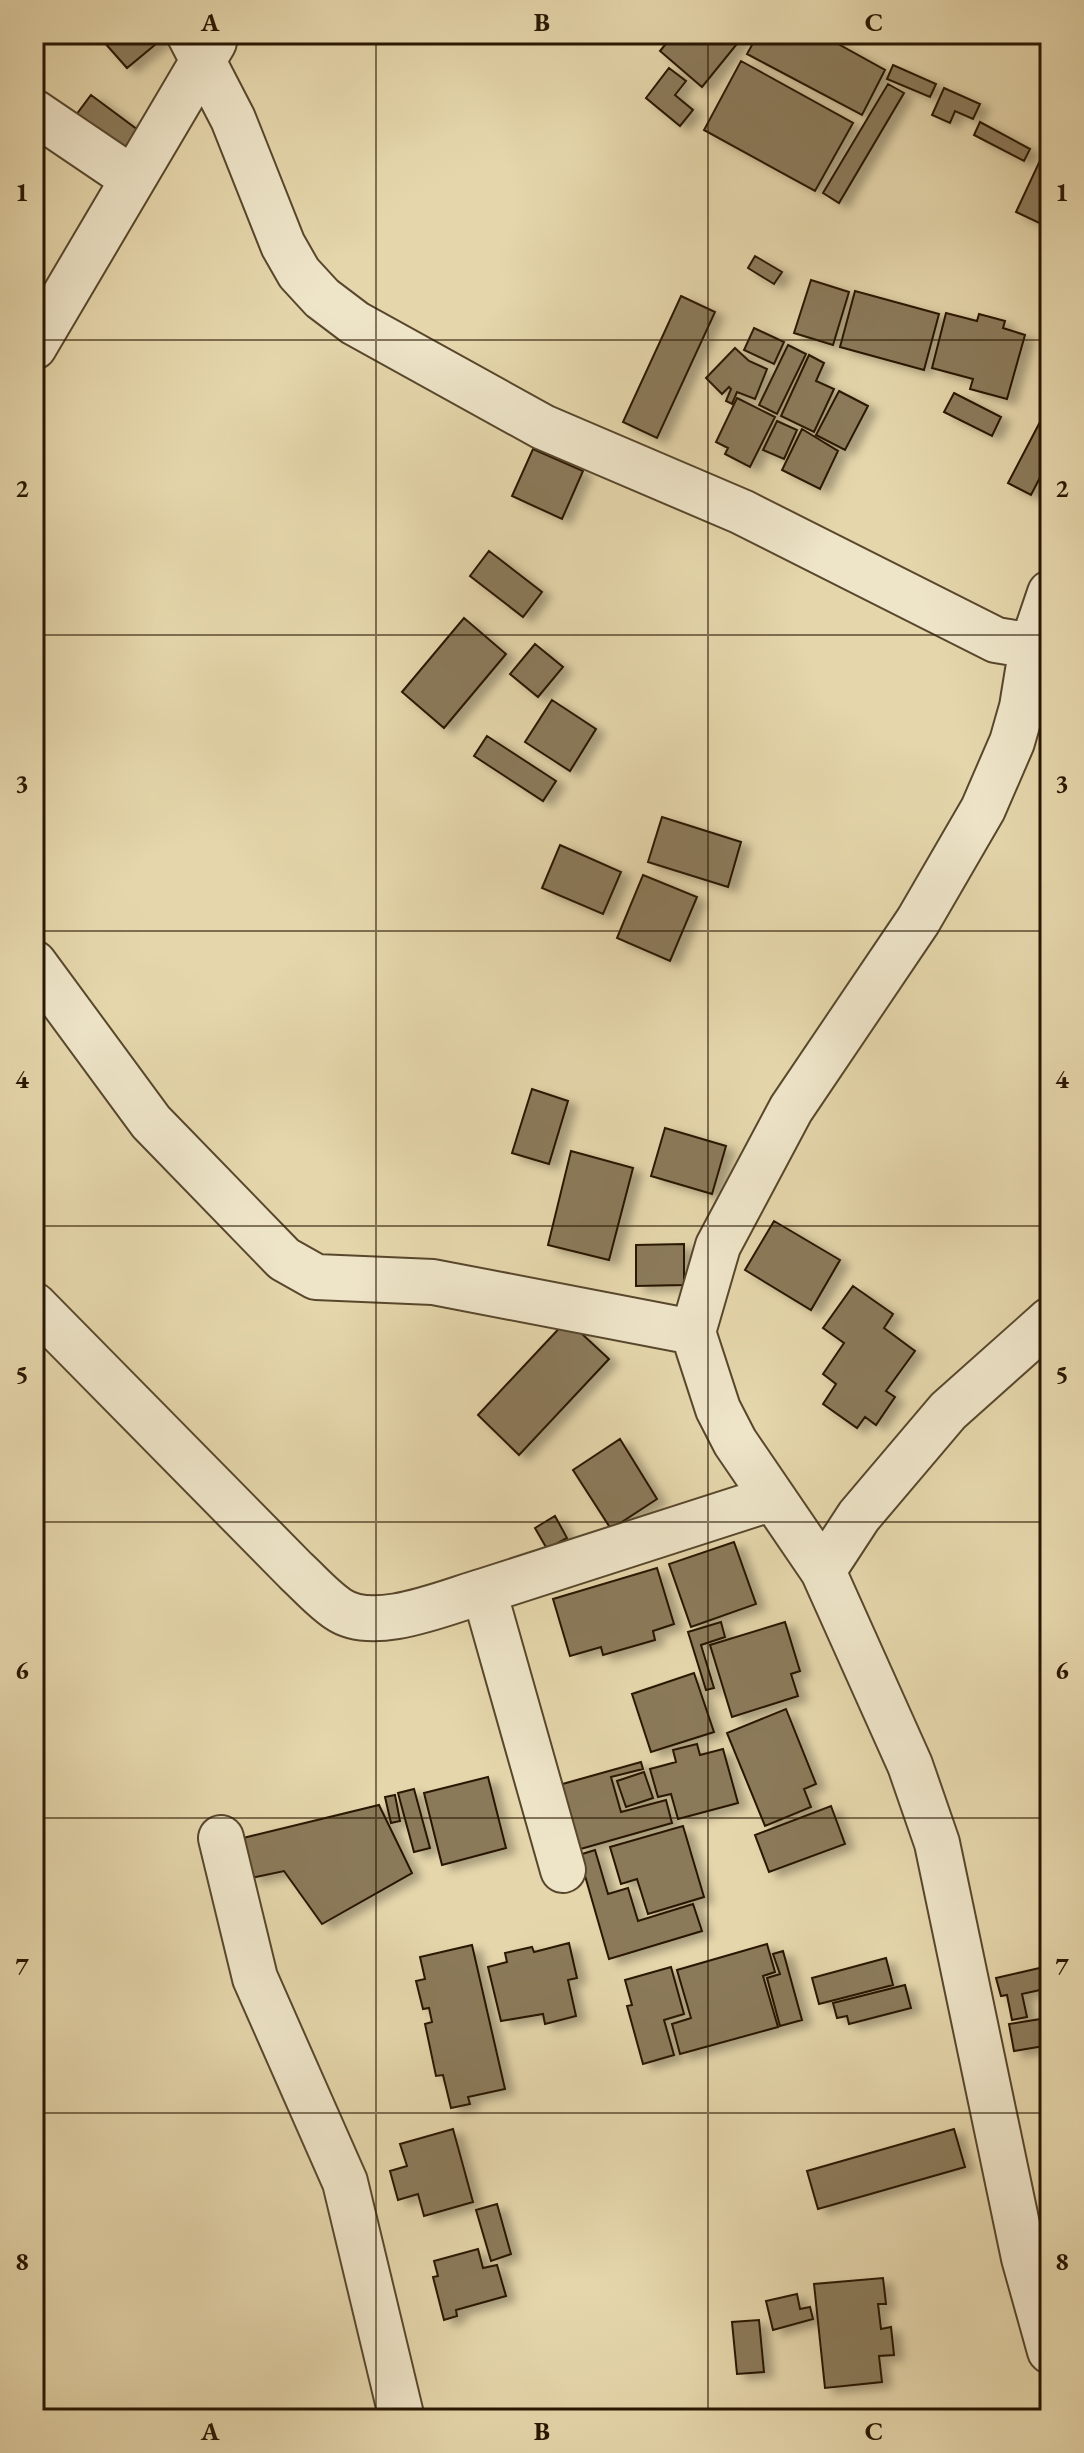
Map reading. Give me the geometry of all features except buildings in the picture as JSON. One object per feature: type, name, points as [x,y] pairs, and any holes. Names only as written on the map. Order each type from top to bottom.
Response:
[{"type":"street","points":[[34,347],[133,179],[203,44]]},
{"type":"street","points":[[203,44],[283,245],[299,273],[322,298],[355,323],[543,427],[742,512],[996,640],[1038,658]]},
{"type":"street","points":[[34,112],[133,179]]},
{"type":"street","points":[[1050,593],[1038,658],[1012,742],[983,809],[918,921],[791,1109],[718,1246],[693,1332],[718,1409],[735,1442],[823,1571],[892,1719],[937,1843],[1024,2258],[1050,2351]]},
{"type":"street","points":[[34,963],[151,1122],[284,1259],[316,1277],[433,1282],[693,1332]]},
{"type":"street","points":[[34,1305],[296,1571],[339,1610],[371,1619],[404,1614],[484,1591],[773,1498]]},
{"type":"street","points":[[823,1571],[859,1516],[948,1411],[1050,1320]]},
{"type":"street","points":[[484,1591],[563,1870]]},
{"type":"street","points":[[221,1838],[255,1978],[345,2182],[402,2419]]}]
